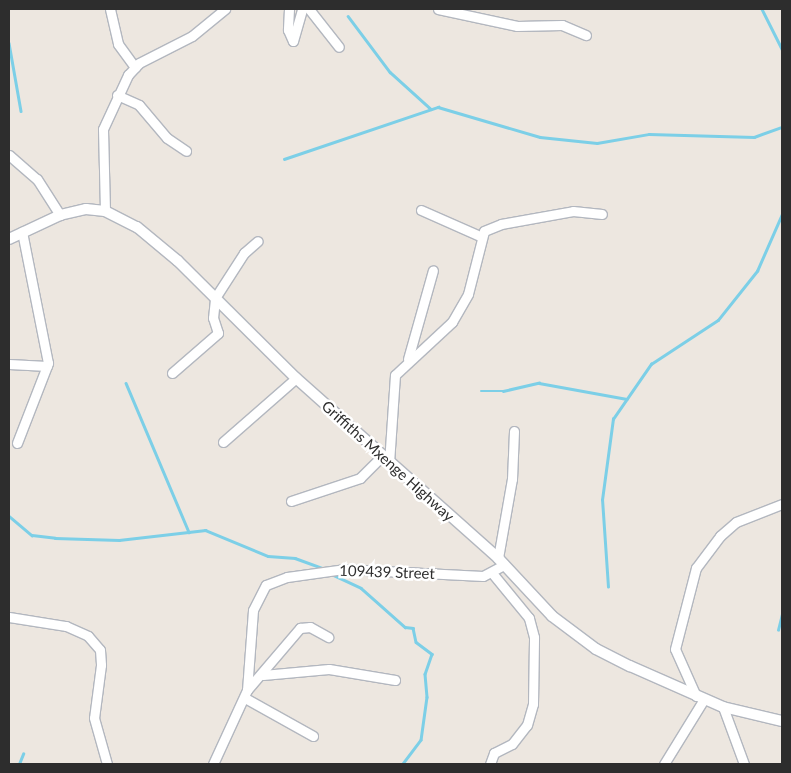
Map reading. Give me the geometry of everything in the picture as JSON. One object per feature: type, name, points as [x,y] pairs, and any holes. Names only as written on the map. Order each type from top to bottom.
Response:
[{"type":"street","points":[[110,9],[118,44],[135,67]]},
{"type":"street","points":[[105,211],[101,146],[107,115],[116,95],[135,67],[192,36],[225,9]]},
{"type":"street","points":[[289,9],[288,30],[293,41],[302,9]]},
{"type":"street","points":[[309,9],[339,47]]},
{"type":"street","points":[[438,9],[509,25],[562,25],[586,35]]},
{"type":"street","points":[[116,95],[139,105],[167,138],[186,151]]},
{"type":"street","points":[[9,155],[37,180],[60,215]]},
{"type":"street","name":"Griffiths Mxenge Highway","points":[[9,238],[60,215],[86,209],[105,211],[154,239],[296,378],[501,562],[552,616],[596,649],[700,697],[723,707],[782,721]]},
{"type":"street","points":[[421,210],[480,236]]},
{"type":"street","points":[[290,501],[360,478],[385,459],[395,376],[407,361],[452,322],[468,294],[480,236],[501,224],[573,210],[602,214]]},
{"type":"street","points":[[17,443],[47,366],[47,350],[22,232]]},
{"type":"street","points":[[172,373],[218,333],[213,318],[215,298],[244,253],[258,242]]},
{"type":"street","points":[[407,361],[433,270]]},
{"type":"street","points":[[9,364],[47,366]]},
{"type":"street","points":[[223,442],[296,378]]},
{"type":"street","points":[[501,562],[512,479],[514,431]]},
{"type":"street","points":[[664,764],[700,697],[675,649],[696,568],[720,536],[736,522],[782,504]]},
{"type":"street","name":"109439 Street","points":[[246,694],[253,610],[261,589],[271,582],[344,569],[477,576],[492,573],[501,562]]},
{"type":"street","points":[[490,764],[494,753],[512,744],[527,725],[533,704],[534,637],[529,618],[492,573]]},
{"type":"street","points":[[10,620],[66,626],[88,636],[100,650],[101,665],[94,718],[107,764]]},
{"type":"street","points":[[213,764],[246,694],[300,628],[310,627],[328,637]]},
{"type":"street","points":[[263,675],[328,669],[396,680]]},
{"type":"street","points":[[246,694],[314,736]]},
{"type":"street","points":[[723,707],[744,764]]},
{"type":"waterway","points":[[762,9],[782,49]]},
{"type":"waterway","points":[[348,16],[390,72],[431,109]]},
{"type":"waterway","points":[[9,43],[21,111]]},
{"type":"waterway","points":[[284,159],[438,107],[540,137],[597,143],[649,134],[754,137],[782,127]]},
{"type":"waterway","points":[[608,587],[602,500],[613,419],[651,364],[718,320],[757,271],[782,214]]},
{"type":"waterway","points":[[126,383],[189,532]]},
{"type":"waterway","points":[[481,391],[503,391],[539,383],[627,399]]},
{"type":"waterway","points":[[9,516],[32,535],[55,538],[119,540],[205,530],[268,556],[295,558],[325,569]]},
{"type":"waterway","points":[[329,573],[361,588],[405,627],[413,628],[416,642],[432,654],[425,674],[427,697],[421,740],[403,764]]},
{"type":"waterway","points":[[778,630],[782,614]]},
{"type":"waterway","points":[[19,764],[23,754]]}]
